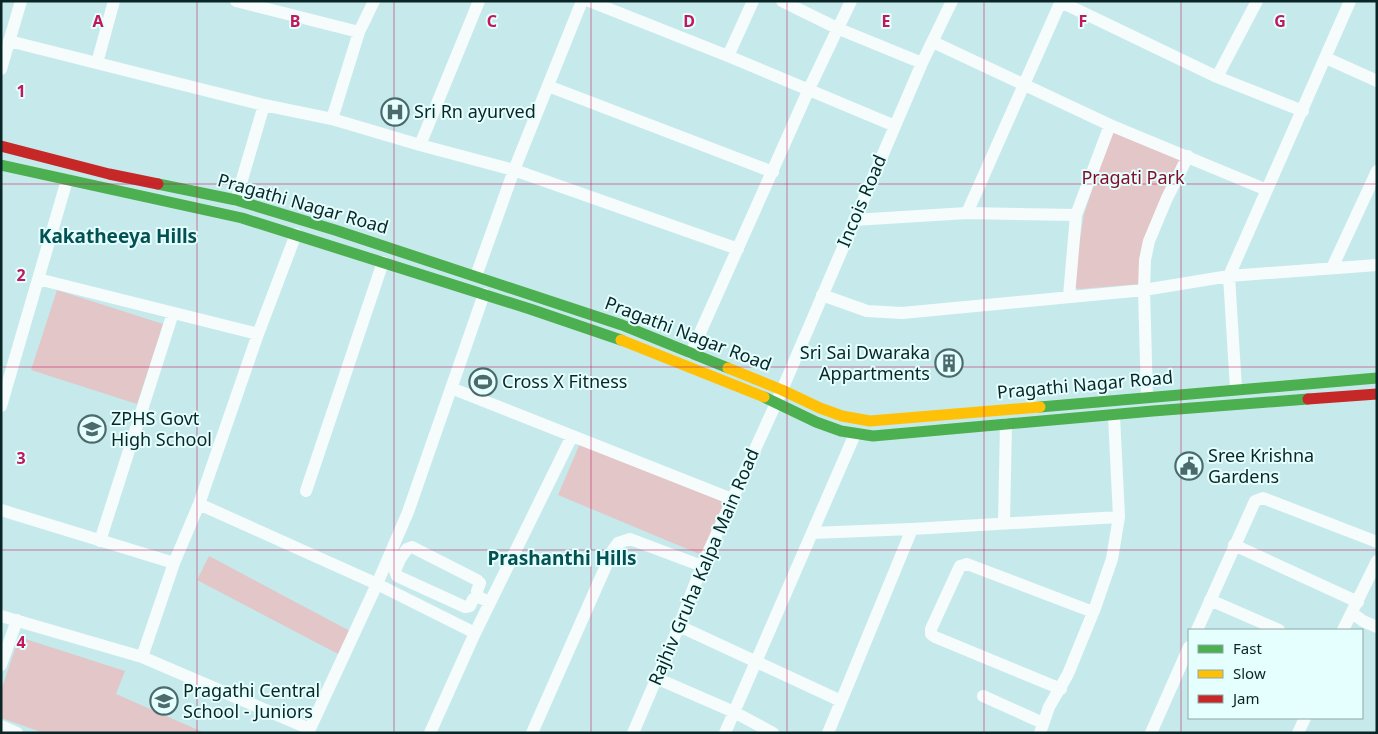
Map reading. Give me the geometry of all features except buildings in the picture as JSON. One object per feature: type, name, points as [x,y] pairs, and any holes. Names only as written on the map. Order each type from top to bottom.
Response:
[{"type":"main road","name":"Pragathi Nagar Road","points":[[1,146],[109,174],[236,200],[354,236],[613,322],[782,390],[820,408],[842,416],[870,421],[1377,378]]},
{"type":"main road","name":"Pragathi Nagar Road","points":[[1,165],[242,218],[296,234],[619,339],[777,402],[816,422],[855,434],[873,436],[902,434],[1153,411],[1377,394]]},
{"type":"street","points":[[1,69],[21,1]]},
{"type":"street","points":[[97,63],[114,1]]},
{"type":"street","points":[[236,1],[359,32]]},
{"type":"street","points":[[332,118],[359,32],[374,1]]},
{"type":"street","points":[[420,145],[479,1]]},
{"type":"street","points":[[476,276],[514,170],[582,1]]},
{"type":"street","points":[[589,1],[809,89],[895,126]]},
{"type":"street","points":[[728,56],[753,1]]},
{"type":"street","points":[[782,1],[839,29],[922,63]]},
{"type":"street","points":[[691,353],[809,89],[852,1]]},
{"type":"street","name":"Incois Road","points":[[777,402],[922,63],[952,1]]},
{"type":"street","points":[[1218,77],[1257,1]]},
{"type":"street","points":[[1236,389],[1228,276],[1303,111],[1350,1]]},
{"type":"street","points":[[967,213],[1061,2],[1218,77],[1303,111]]},
{"type":"street","points":[[9,41],[264,105],[332,118],[420,145],[514,170],[738,249]]},
{"type":"street","points":[[933,42],[1110,125],[1267,190]]},
{"type":"street","points":[[1326,58],[1377,81]]},
{"type":"street","points":[[548,86],[772,172]]},
{"type":"street","points":[[236,200],[264,105]]},
{"type":"street","points":[[1069,296],[1076,215],[1110,125]]},
{"type":"street","points":[[1148,397],[1144,290],[1149,241],[1167,198],[1188,156]]},
{"type":"street","points":[[1332,268],[1377,171]]},
{"type":"street","points":[[1,406],[67,180]]},
{"type":"street","points":[[854,220],[967,213],[1076,215]]},
{"type":"street","points":[[142,656],[174,563],[199,504],[258,334],[296,234]]},
{"type":"street","points":[[306,492],[383,262]]},
{"type":"street","points":[[822,294],[867,310],[902,313],[1144,290],[1228,276],[1377,265]]},
{"type":"street","points":[[38,279],[258,334]]},
{"type":"street","points":[[1,616],[142,656],[310,731],[377,584],[395,556],[408,512],[484,294]]},
{"type":"street","points":[[100,541],[173,313]]},
{"type":"street","points":[[451,388],[732,499]]},
{"type":"street","name":"Rajhiv Gruha Kalpa Main Road","points":[[633,733],[679,626],[702,566],[777,402]]},
{"type":"street","points":[[983,696],[1042,728],[1049,707],[1061,688],[1093,612],[1112,559],[1119,517],[1114,416]]},
{"type":"street","points":[[1004,523],[1006,424]]},
{"type":"street","points":[[725,733],[855,434]]},
{"type":"street","points":[[430,733],[475,633],[572,436]]},
{"type":"street","points":[[1197,629],[1255,500],[1262,498],[1377,542]]},
{"type":"street","points":[[199,504],[377,584],[475,633]]},
{"type":"street","points":[[1,510],[174,563]]},
{"type":"street","points":[[812,533],[1119,517]]},
{"type":"street","points":[[828,733],[912,529]]},
{"type":"street","points":[[532,733],[608,559],[618,543],[630,539],[702,566]]},
{"type":"street","points":[[1234,545],[1355,608],[1363,622],[1377,627]]},
{"type":"street","points":[[395,556],[412,548],[477,580],[480,583],[477,591],[478,597]]},
{"type":"street","points":[[395,556],[397,576],[465,607],[470,606],[473,600],[478,597]]},
{"type":"street","points":[[1344,629],[1377,561]]},
{"type":"street","points":[[1061,688],[935,637],[931,634],[931,629],[960,566],[967,564],[1093,612]]},
{"type":"street","points":[[478,597],[490,602]]},
{"type":"street","points":[[1210,600],[1277,629]]},
{"type":"street","points":[[1,665],[17,620]]},
{"type":"street","points":[[679,626],[841,701]]},
{"type":"street","points":[[1151,733],[1188,654]]},
{"type":"street","points":[[656,678],[734,712],[773,733]]},
{"type":"street","points":[[1298,733],[1305,719]]},
{"type":"street","points":[[1,726],[17,733]]},
{"type":"green space","name":"Pragati Park","points":[[1112,130],[1180,159],[1140,284],[1075,288],[1073,283],[1084,214]]},
{"type":"green space","points":[[57,290],[163,324],[137,404],[31,370]]},
{"type":"green space","points":[[581,441],[727,501],[704,556],[558,495]]},
{"type":"green space","points":[[209,556],[352,632],[340,655],[197,580]]},
{"type":"green space","points":[[19,637],[125,671],[116,694],[205,733],[44,733],[1,718],[1,691]]},
{"type":"traffic: fast","points":[[1,165],[242,218],[530,309],[621,340]]},
{"type":"traffic: fast","points":[[158,184],[236,200],[335,230],[622,325],[728,368]]},
{"type":"traffic: fast","points":[[1040,407],[1377,378]]},
{"type":"traffic: fast","points":[[764,397],[816,422],[841,431],[873,436],[1308,399]]},
{"type":"traffic: slow","points":[[621,340],[764,397]]},
{"type":"traffic: slow","points":[[728,368],[820,408],[842,416],[870,421],[1040,407]]},
{"type":"traffic: jam","points":[[1,146],[109,174],[158,184]]},
{"type":"traffic: jam","points":[[1308,399],[1377,394]]},
{"type":"place","name":"Sri Rn ayurved","points":[[395,112]]},
{"type":"place","name":"Sri Sai Dwaraka Appartments","points":[[949,363]]},
{"type":"place","name":"Cross X Fitness","points":[[483,382]]},
{"type":"place","name":"ZPHS Govt High School","points":[[92,429]]},
{"type":"place","name":"Sree Krishna Gardens","points":[[1189,466]]},
{"type":"place","name":"Pragathi Central School - Juniors","points":[[164,701]]},
{"type":"district","name":"Kakatheeya Hills","points":[[118,236]]},
{"type":"district","name":"Prashanthi Hills","points":[[562,558]]}]
